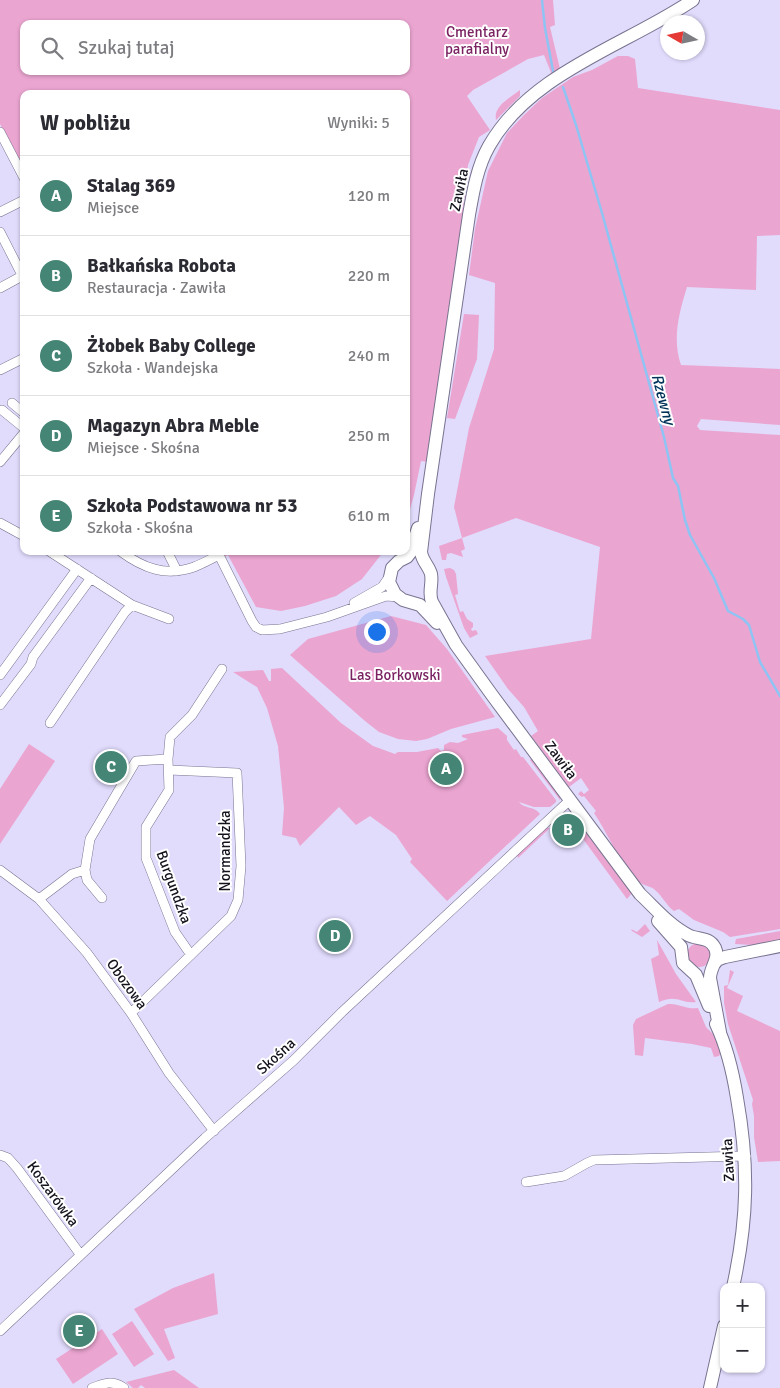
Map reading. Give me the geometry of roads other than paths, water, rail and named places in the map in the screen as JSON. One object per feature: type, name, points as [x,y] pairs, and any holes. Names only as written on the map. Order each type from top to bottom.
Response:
[{"type":"street","name":"Zawiła","points":[[456,645],[430,600],[431,576],[421,552],[472,197],[479,171],[488,148],[505,122],[533,96],[590,57],[672,14],[694,0]]},
{"type":"street","points":[[1,135],[20,171]]},
{"type":"street","points":[[0,212],[20,202]]},
{"type":"street","points":[[0,232],[20,271]]},
{"type":"street","points":[[0,288],[20,278]]},
{"type":"street","points":[[0,370],[20,360]]},
{"type":"street","points":[[12,403],[20,410]]},
{"type":"street","points":[[2,410],[20,425]]},
{"type":"street","points":[[1,458],[20,437]]},
{"type":"street","name":"Zawiła","points":[[410,553],[428,494]]},
{"type":"street","points":[[0,523],[20,534]]},
{"type":"street","points":[[55,555],[132,606],[169,619]]},
{"type":"street","points":[[125,555],[155,571],[194,567],[215,555]]},
{"type":"street","points":[[169,555],[177,570]]},
{"type":"street","points":[[219,555],[256,627],[262,630],[269,631],[311,622],[386,596],[419,599],[428,592],[430,587]]},
{"type":"street","name":"Zawiła","points":[[389,577],[395,564],[408,555]]},
{"type":"street","points":[[403,559],[413,558],[425,564]]},
{"type":"street","points":[[0,675],[77,569]]},
{"type":"street","points":[[342,612],[384,585],[389,577]]},
{"type":"street","points":[[389,577],[392,591],[403,599]]},
{"type":"street","points":[[0,705],[31,664],[32,656],[91,578]]},
{"type":"street","name":"Zawiła","points":[[403,599],[422,606],[456,645],[640,894],[669,922],[686,935],[704,939],[712,944],[716,953],[710,980],[720,1032],[735,1086],[746,1156],[742,1241],[733,1283]]},
{"type":"street","points":[[50,723],[125,612],[132,606]]},
{"type":"street","name":"Burgundzka","points":[[191,955],[175,932],[146,858],[146,827],[169,790],[168,759],[171,735],[192,715],[222,669]]},
{"type":"street","points":[[102,898],[87,880],[85,870],[90,839],[136,761],[168,759]]},
{"type":"street","name":"Normandzka","points":[[131,1012],[231,916],[238,900],[241,866],[237,773],[169,770]]},
{"type":"street","name":"Skośna","points":[[0,1331],[80,1254],[294,1060],[348,1006],[570,800]]},
{"type":"street","name":"Obozowa","points":[[0,870],[39,899],[88,952],[131,1012],[170,1072],[214,1131]]},
{"type":"street","points":[[39,899],[72,874],[85,870]]},
{"type":"street","name":"Zawiła","points":[[640,894],[656,919],[681,947],[683,963],[698,979],[720,1032]]},
{"type":"street","points":[[682,952],[687,942],[695,938]]},
{"type":"street","points":[[712,944],[722,948],[780,946]]},
{"type":"street","points":[[692,972],[701,973],[720,958],[742,955],[764,948]]},
{"type":"street","name":"Koszarówka","points":[[0,1155],[8,1158],[17,1168],[80,1254]]},
{"type":"street","points":[[526,1182],[564,1176],[587,1162],[594,1160],[746,1156]]},
{"type":"street","points":[[710,1388],[724,1328]]},
{"type":"street","points":[[92,1388],[104,1383],[114,1382],[124,1388]]},
{"type":"waterway","name":"Rzewny","points":[[542,0],[553,71]]},
{"type":"waterway","name":"Rzewny","points":[[563,87],[602,213],[690,535],[714,578],[728,611],[743,619],[749,625],[760,662],[780,696]]},
{"type":"place","name":"Żłobek Baby College","points":[[111,767]]},
{"type":"place","name":"Stalag 369","points":[[446,769]]},
{"type":"place","name":"Bałkańska Robota","points":[[568,830]]},
{"type":"place","name":"Magazyn Abra Meble","points":[[335,936]]},
{"type":"place","name":"Szkoła Podstawowa nr 53","points":[[79,1331]]},
{"type":"park label","name":"Cmentarz parafialny","points":[[477,40]]},
{"type":"park label","name":"Las Borkowski","points":[[395,675]]}]
